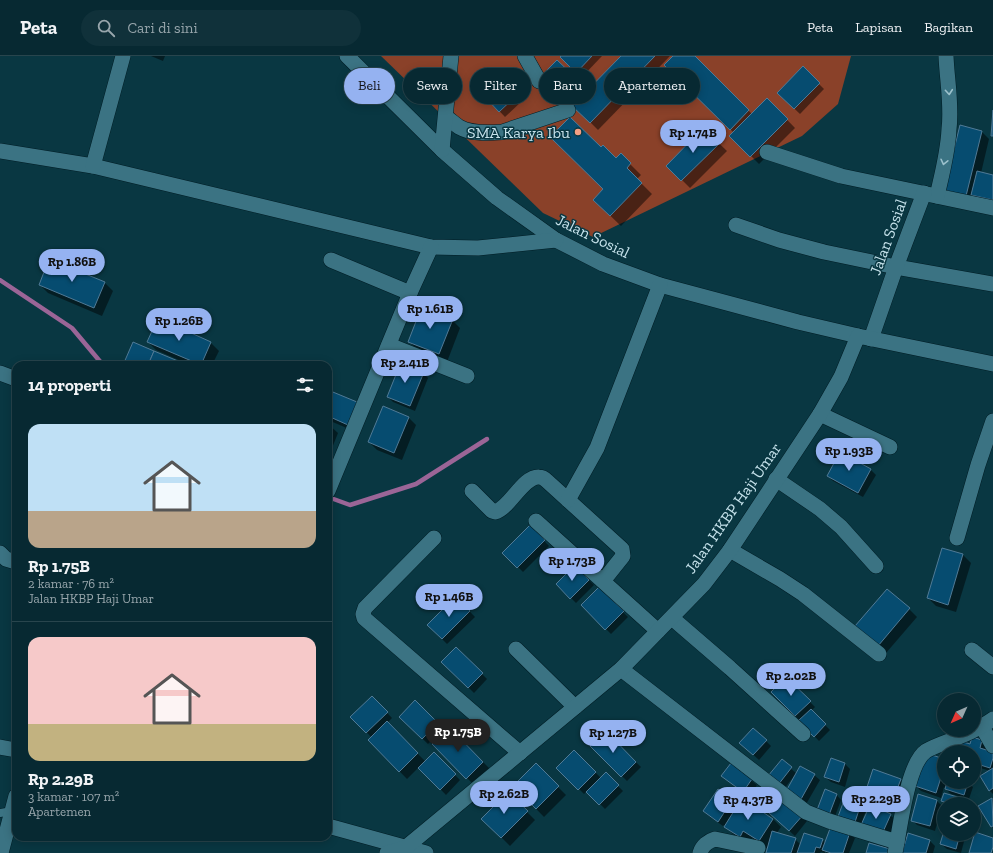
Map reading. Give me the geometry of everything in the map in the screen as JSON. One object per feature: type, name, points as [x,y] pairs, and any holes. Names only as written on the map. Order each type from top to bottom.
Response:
[{"type":"street","points":[[93,166],[123,56]]},
{"type":"street","name":"Jalan Sosial","points":[[347,56],[442,150],[496,198],[556,240],[603,264],[660,285],[864,338],[930,194],[947,150],[950,128],[950,106],[946,56]]},
{"type":"street","points":[[442,150],[451,56]]},
{"type":"street","points":[[525,56],[539,81]]},
{"type":"street","points":[[446,117],[460,128],[471,131],[492,133],[502,132],[568,110]]},
{"type":"street","points":[[0,151],[93,166],[431,247],[478,248],[556,240]]},
{"type":"street","points":[[767,152],[841,176],[993,208]]},
{"type":"street","points":[[736,225],[786,242],[824,252],[896,267],[993,284]]},
{"type":"street","points":[[332,481],[410,293],[431,247]]},
{"type":"street","points":[[331,260],[410,293]]},
{"type":"street","points":[[568,500],[598,448],[660,285]]},
{"type":"street","points":[[864,338],[993,364]]},
{"type":"street","name":"Jalan HKBP Haji Umar","points":[[387,853],[405,848],[621,669],[704,584],[730,550],[820,414],[840,377],[864,338]]},
{"type":"street","points":[[389,345],[467,376]]},
{"type":"street","points":[[0,373],[12,378]]},
{"type":"street","points":[[820,414],[890,447]]},
{"type":"street","points":[[957,538],[978,464],[993,421]]},
{"type":"street","points":[[472,491],[492,511],[495,512],[499,511],[507,504],[531,480],[539,477],[547,481],[623,551],[621,558],[603,581]]},
{"type":"street","points":[[776,479],[820,509],[841,527],[876,566]]},
{"type":"street","points":[[536,521],[658,631]]},
{"type":"street","points":[[434,538],[366,608],[363,614],[364,618],[520,753]]},
{"type":"street","points":[[730,550],[803,594],[879,654]]},
{"type":"street","points":[[0,553],[6,559],[12,561]]},
{"type":"street","points":[[672,618],[803,734]]},
{"type":"street","points":[[516,649],[575,707]]},
{"type":"street","points":[[972,650],[993,667]]},
{"type":"street","points":[[621,669],[806,812],[896,848],[910,779],[917,761],[921,756],[934,747],[988,723],[993,746]]},
{"type":"street","points":[[0,747],[12,749]]},
{"type":"street","points":[[2,853],[6,812],[12,802]]},
{"type":"street","points":[[332,827],[426,853]]},
{"type":"street","points":[[700,853],[705,845],[715,839],[758,848]]},
{"type":"shaded area","points":[[381,56],[851,56],[838,104],[802,136],[593,237],[543,213],[431,104],[462,104],[462,68],[403,68],[403,77]]},
{"type":"building","points":[[592,56],[581,68],[571,68],[560,57]]},
{"type":"building","points":[[621,56],[655,56],[643,68],[609,68]]},
{"type":"building","points":[[673,56],[695,56],[749,110],[730,130],[700,100],[700,68],[667,68],[664,65]]},
{"type":"building","points":[[557,60],[565,68],[549,68]]},
{"type":"building","points":[[803,66],[820,83],[794,109],[777,93]]},
{"type":"building","points":[[604,73],[604,104],[608,104],[590,123],[572,106],[574,104],[596,104],[596,82]]},
{"type":"building","points":[[767,98],[788,119],[750,157],[729,136]]},
{"type":"building","points":[[492,104],[507,104],[499,112]]},
{"type":"building","points":[[993,110],[993,136],[991,136]]},
{"type":"building","points":[[570,117],[601,147],[603,145],[616,158],[621,153],[631,163],[627,168],[642,183],[610,216],[593,200],[603,189],[550,137]]},
{"type":"building","points":[[960,125],[982,131],[966,196],[944,190]]},
{"type":"building","points":[[704,127],[720,143],[681,181],[666,166]]},
{"type":"building","points":[[977,171],[993,175],[993,200],[971,195]]},
{"type":"building","points":[[49,259],[105,282],[94,308],[39,285]]},
{"type":"building","points":[[422,306],[453,319],[439,354],[408,342]]},
{"type":"building","points":[[158,318],[211,342],[203,361],[192,361],[147,342]]},
{"type":"building","points":[[133,342],[154,351],[150,361],[125,361]]},
{"type":"building","points":[[154,351],[178,361],[150,361]]},
{"type":"building","points":[[401,362],[424,372],[410,406],[387,397]]},
{"type":"building","points":[[332,392],[357,402],[348,425],[332,418]]},
{"type":"building","points":[[383,406],[409,417],[394,453],[368,442]]},
{"type":"building","points":[[840,452],[871,469],[858,493],[827,476]]},
{"type":"building","points":[[530,525],[545,540],[517,568],[502,553]]},
{"type":"building","points":[[942,548],[963,554],[948,605],[927,598]]},
{"type":"building","points":[[575,565],[589,580],[570,599],[556,584]]},
{"type":"building","points":[[599,587],[624,611],[605,630],[581,605]]},
{"type":"building","points":[[887,589],[910,608],[878,646],[855,626]]},
{"type":"building","points":[[456,596],[470,611],[442,639],[427,625]]},
{"type":"building","points":[[456,647],[483,673],[468,688],[441,662]]},
{"type":"building","points":[[786,677],[811,701],[795,716],[771,692]]},
{"type":"building","points":[[372,696],[388,712],[366,733],[350,717]]},
{"type":"building","points":[[415,700],[438,723],[422,739],[399,717]]},
{"type":"building","points":[[811,709],[826,724],[814,737],[798,721]]},
{"type":"building","points":[[387,721],[418,753],[399,772],[368,740]]},
{"type":"building","points":[[449,727],[483,762],[466,779],[432,744]]},
{"type":"building","points":[[753,728],[767,740],[753,755],[739,743]]},
{"type":"building","points":[[605,730],[636,762],[621,777],[590,746]]},
{"type":"building","points":[[972,737],[982,740],[981,745],[959,745],[960,741],[970,744]]},
{"type":"building","points":[[981,748],[993,752],[990,768],[981,765]]},
{"type":"building","points":[[574,750],[596,772],[578,790],[556,768]]},
{"type":"building","points":[[434,752],[456,774],[440,790],[418,768]]},
{"type":"building","points":[[926,753],[937,757],[936,793],[915,786]]},
{"type":"building","points":[[831,758],[845,763],[839,782],[824,777]]},
{"type":"building","points":[[782,759],[792,767],[778,785],[768,776]]},
{"type":"building","points":[[536,763],[559,786],[536,809],[513,786]]},
{"type":"building","points":[[731,763],[752,779],[743,792],[721,776]]},
{"type":"building","points":[[800,766],[815,774],[800,801],[785,793]]},
{"type":"building","points":[[993,768],[993,788],[989,791],[981,778],[981,775]]},
{"type":"building","points":[[873,769],[901,779],[894,797],[867,787]]},
{"type":"building","points":[[606,772],[619,785],[599,805],[586,792]]},
{"type":"building","points":[[718,789],[733,799],[718,822],[703,811]]},
{"type":"building","points":[[825,789],[837,794],[829,815],[817,810]]},
{"type":"building","points":[[945,789],[966,789],[964,795]]},
{"type":"building","points":[[769,790],[775,795],[765,810],[758,805]]},
{"type":"building","points":[[508,792],[528,811],[501,838],[481,819]]},
{"type":"building","points":[[944,793],[958,797],[942,797]]},
{"type":"building","points":[[918,794],[937,800],[930,826],[911,821]]},
{"type":"building","points":[[846,795],[862,801],[853,828],[836,822]]},
{"type":"building","points":[[782,797],[803,815],[789,831],[769,813]]},
{"type":"building","points":[[742,798],[773,819],[759,841],[743,831],[740,837],[724,827]]},
{"type":"building","points":[[992,798],[993,826],[991,827],[981,811],[981,804]]},
{"type":"building","points":[[870,805],[891,814],[882,834],[861,825]]},
{"type":"building","points":[[831,826],[850,832],[843,853],[831,853],[822,850]]},
{"type":"building","points":[[772,831],[796,838],[791,853],[766,853]]},
{"type":"building","points":[[804,833],[823,839],[820,848],[816,847],[814,853],[797,853]]},
{"type":"building","points":[[908,833],[930,840],[926,853],[902,853]]},
{"type":"building","points":[[981,834],[993,838],[991,853],[969,853],[972,841],[981,841]]},
{"type":"building","points":[[941,841],[958,841],[956,849],[940,844]]},
{"type":"building","points":[[869,843],[890,849],[889,853],[866,853]]},
{"type":"waterway","points":[[0,280],[72,328],[100,361]]},
{"type":"waterway","points":[[332,498],[350,505],[416,484],[487,439]]},
{"type":"place","name":"SMA Karya Ibu","points":[[578,132]]}]
